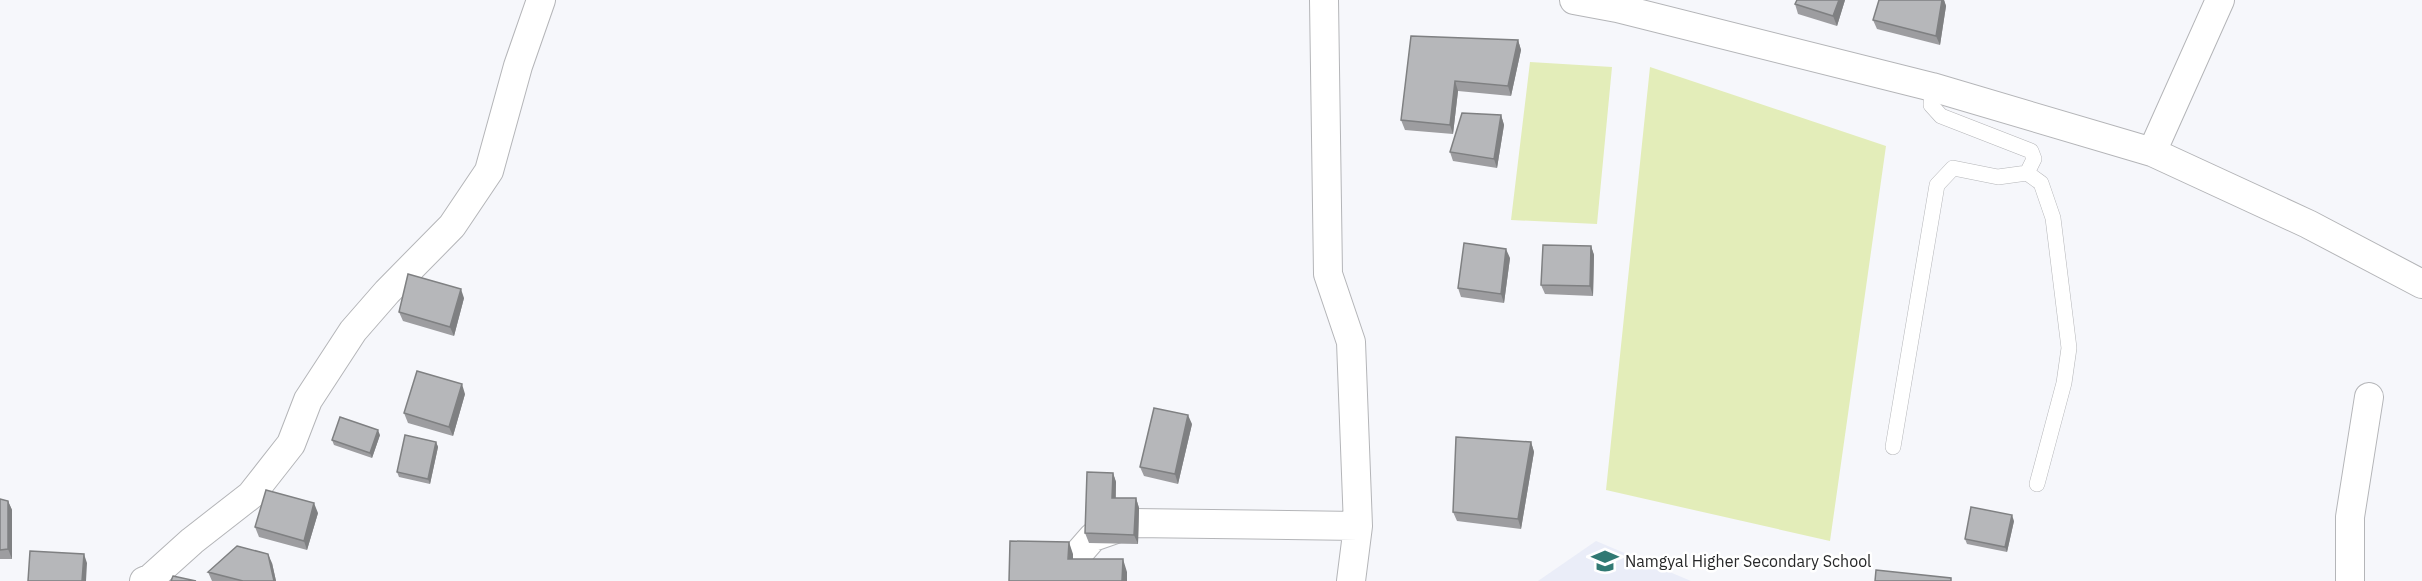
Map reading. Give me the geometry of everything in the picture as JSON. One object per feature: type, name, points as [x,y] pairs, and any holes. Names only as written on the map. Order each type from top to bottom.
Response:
[{"type":"street","points":[[144,581],[151,578],[251,495],[291,444],[308,400],[353,331],[387,292],[452,226],[489,171],[518,66],[541,0]]},
{"type":"street","points":[[1324,0],[1328,274],[1352,342],[1358,526],[1351,581]]},
{"type":"street","points":[[1574,0],[1617,8],[1932,87],[2152,152],[2308,224],[2422,284]]},
{"type":"street","points":[[2152,152],[2220,0]]},
{"type":"street","points":[[2350,581],[2350,517],[2369,397]]},
{"type":"street","points":[[1024,581],[1036,572],[1065,569],[1093,537],[1133,523],[1358,526]]},
{"type":"lane","points":[[1932,87],[1930,105],[1941,116],[2031,151],[2034,159],[2027,173]]},
{"type":"lane","points":[[1893,447],[1936,185],[1953,168],[1998,177],[2027,173],[2041,183],[2053,218],[2069,348],[2064,383],[2037,484]]},
{"type":"shaded area","name":"Namgyal Higher Secondary School","points":[[1596,541],[1691,581],[1538,581]]},
{"type":"green space","points":[[1530,62],[1612,67],[1597,224],[1511,220]]},
{"type":"green space","points":[[1650,67],[1886,146],[1830,541],[1606,490]]},
{"type":"building","points":[[1797,0],[1839,0],[1833,16],[1795,4]]},
{"type":"building","points":[[1879,0],[1942,0],[1936,36],[1873,20]]},
{"type":"building","points":[[1411,36],[1518,40],[1508,86],[1455,81],[1450,125],[1401,120]]},
{"type":"building","points":[[1462,113],[1501,115],[1494,159],[1450,152]]},
{"type":"building","points":[[1464,243],[1506,249],[1501,294],[1458,288]]},
{"type":"building","points":[[1543,245],[1591,246],[1590,286],[1541,285]]},
{"type":"building","points":[[408,274],[461,289],[450,327],[399,312]]},
{"type":"building","points":[[417,371],[462,384],[449,427],[404,413]]},
{"type":"building","points":[[1154,408],[1188,415],[1175,474],[1140,467]]},
{"type":"building","points":[[340,417],[378,430],[370,453],[332,440]]},
{"type":"building","points":[[405,435],[436,442],[428,479],[397,472]]},
{"type":"building","points":[[1456,437],[1531,442],[1518,519],[1453,512]]},
{"type":"building","points":[[1087,472],[1113,473],[1112,498],[1136,498],[1134,535],[1085,533]]},
{"type":"building","points":[[266,490],[314,503],[304,541],[255,527]]},
{"type":"building","points":[[0,499],[8,501],[8,549],[0,550]]},
{"type":"building","points":[[1971,507],[2012,515],[2005,547],[1965,539]]},
{"type":"building","points":[[1010,541],[1069,542],[1068,559],[1123,559],[1122,581],[1009,581]]},
{"type":"building","points":[[237,546],[268,554],[274,581],[243,581],[208,572]]},
{"type":"building","points":[[30,551],[84,554],[82,581],[28,581]]},
{"type":"building","points":[[1876,570],[1951,578],[1951,581],[1875,581]]},
{"type":"building","points":[[173,576],[196,581],[171,581]]},
{"type":"place","name":"Namgyal Higher Secondary School","points":[[1605,561]]}]
